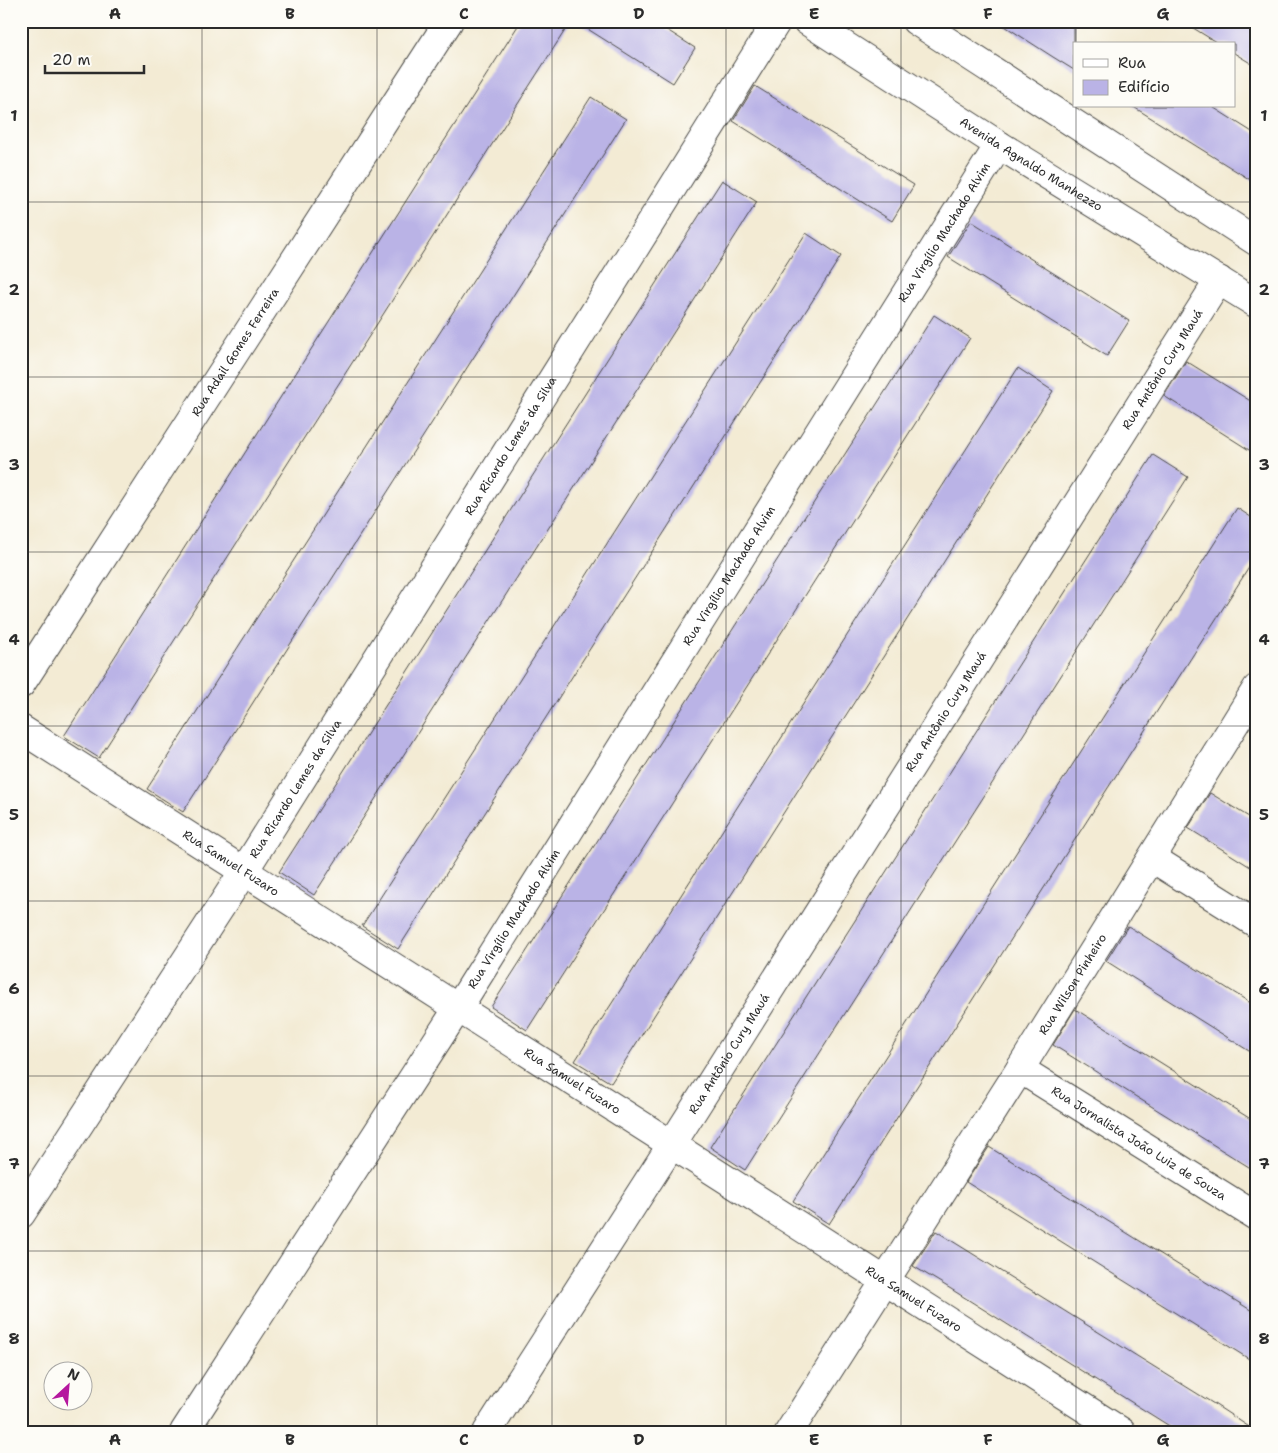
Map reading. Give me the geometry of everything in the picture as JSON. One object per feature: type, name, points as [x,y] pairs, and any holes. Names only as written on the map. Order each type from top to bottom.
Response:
[{"type":"street","name":"Rua Adail Gomes Ferreira","points":[[21,684],[449,21]]},
{"type":"street","name":"Rua Ricardo Lemes da Silva","points":[[21,1214],[244,870],[777,21]]},
{"type":"street","name":"Avenida Agnaldo Manhezzo","points":[[808,21],[999,145],[1257,304]]},
{"type":"street","points":[[916,21],[1257,242]]},
{"type":"street","name":"Rua Virgílio Machado Alvim","points":[[184,1432],[458,1008],[999,145]]},
{"type":"street","name":"Rua Antônio Cury Mauá","points":[[487,1432],[672,1144],[1218,280]]},
{"type":"street","name":"Rua Wilson Pinheiro","points":[[788,1432],[1020,1069],[1257,688]]},
{"type":"street","name":"Rua Samuel Fuzaro","points":[[21,729],[1122,1432]]},
{"type":"street","points":[[1152,858],[1257,924]]},
{"type":"street","name":"Rua Jornalista João Luiz de Souza","points":[[1020,1069],[1257,1217]]},
{"type":"building","points":[[521,21],[571,21],[99,758],[64,736]]},
{"type":"building","points":[[575,21],[653,21],[695,48],[673,83]]},
{"type":"building","points":[[997,21],[1074,21],[1073,69]]},
{"type":"building","points":[[1182,21],[1257,21],[1257,67],[1236,54],[1236,42],[1216,42]]},
{"type":"building","points":[[755,86],[914,185],[892,221],[733,121]]},
{"type":"building","points":[[591,97],[626,119],[183,812],[147,789]]},
{"type":"building","points":[[1135,108],[1214,108],[1257,135],[1257,184]]},
{"type":"building","points":[[722,180],[757,202],[314,895],[279,872]]},
{"type":"building","points":[[971,221],[1129,321],[1107,356],[948,257]]},
{"type":"building","points":[[806,233],[841,256],[398,949],[362,926]]},
{"type":"building","points":[[934,315],[970,338],[527,1030],[491,1007]]},
{"type":"building","points":[[1186,361],[1257,405],[1257,455],[1164,396]]},
{"type":"building","points":[[1018,368],[1053,391],[611,1083],[575,1061]]},
{"type":"building","points":[[1153,455],[1188,477],[745,1170],[710,1147]]},
{"type":"building","points":[[1237,508],[1257,521],[1257,555],[829,1224],[793,1201]]},
{"type":"building","points":[[1210,793],[1257,822],[1257,871],[1188,828]]},
{"type":"building","points":[[1128,926],[1257,1007],[1257,1056],[1106,961]]},
{"type":"building","points":[[1075,1009],[1257,1123],[1257,1172],[1053,1045]]},
{"type":"building","points":[[989,1147],[1257,1314],[1257,1364],[966,1182]]},
{"type":"building","points":[[936,1231],[1257,1432],[1179,1432],[913,1266]]}]
